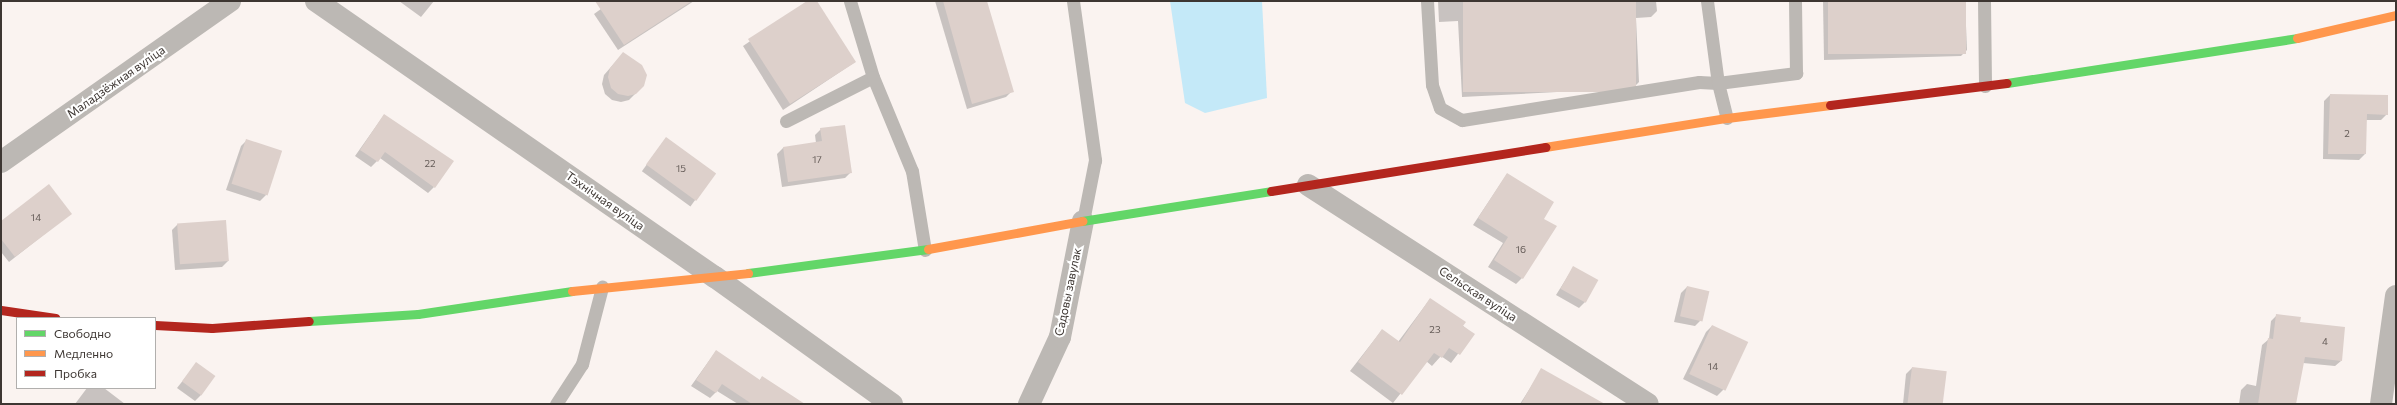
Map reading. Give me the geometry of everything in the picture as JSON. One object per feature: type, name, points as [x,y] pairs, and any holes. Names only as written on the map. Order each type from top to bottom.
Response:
[{"type":"street","name":"Маладзёжная вуліца","points":[[1,162],[230,1]]},
{"type":"street","name":"Тэхнічная вуліца","points":[[316,1],[715,277],[892,404]]},
{"type":"street","points":[[156,325],[212,328],[418,314],[602,287],[715,277],[925,250],[1083,221],[1727,118],[1985,86],[2307,36],[2396,16]]},
{"type":"street","name":"Сельская вуліца","points":[[1308,185],[1648,404]]},
{"type":"street","name":"Садовы завулак","points":[[1028,404],[1060,337],[1083,221]]},
{"type":"street","points":[[2381,404],[2396,296]]},
{"type":"street","points":[[1,310],[48,317]]},
{"type":"lane","points":[[850,1],[873,77],[912,171],[925,250]]},
{"type":"lane","points":[[1073,1],[1095,160],[1083,221]]},
{"type":"lane","points":[[1427,1],[1432,85],[1440,108],[1462,120],[1699,82],[1718,83],[1796,73],[1795,1]]},
{"type":"lane","points":[[1707,1],[1718,83],[1727,118]]},
{"type":"lane","points":[[1984,1],[1985,86]]},
{"type":"lane","points":[[786,122],[873,77]]},
{"type":"lane","points":[[556,404],[582,364],[602,287]]},
{"type":"water","points":[[1170,1],[1262,1],[1267,98],[1205,113],[1185,103]]},
{"type":"building","points":[[595,1],[692,1],[624,45]]},
{"type":"building","points":[[807,1],[817,1],[856,62],[790,104],[748,39]]},
{"type":"building","points":[[943,1],[987,1],[1014,92],[972,104]]},
{"type":"building","points":[[1463,1],[1636,1],[1636,92],[1463,92]]},
{"type":"building","points":[[1828,1],[1966,1],[1966,54],[1828,54]]},
{"type":"building","points":[[623,52],[642,65],[647,75],[644,86],[636,94],[628,96],[618,94],[611,88],[608,77],[610,68]]},
{"type":"building","points":[[2330,94],[2388,95],[2388,115],[2367,114],[2366,154],[2328,154]]},
{"type":"building","points":[[384,114],[454,161],[435,188],[385,152],[378,162],[360,150]]},
{"type":"building","points":[[845,125],[852,173],[788,182],[783,147],[822,141],[820,128]]},
{"type":"building","points":[[666,137],[716,173],[696,201],[646,165]]},
{"type":"building","points":[[246,139],[282,151],[268,195],[231,184]]},
{"type":"building","points":[[1507,173],[1554,202],[1544,219],[1557,226],[1523,279],[1494,260],[1508,237],[1478,218]]},
{"type":"building","points":[[49,184],[72,214],[15,257],[1,239],[1,221]]},
{"type":"building","points":[[226,220],[229,261],[180,264],[177,223]]},
{"type":"building","points":[[1573,266],[1598,280],[1586,303],[1560,289]]},
{"type":"building","points":[[1687,286],[1709,291],[1702,321],[1680,316]]},
{"type":"building","points":[[1430,298],[1466,322],[1463,326],[1475,334],[1460,355],[1449,348],[1442,358],[1434,353],[1402,395],[1358,362],[1382,329],[1400,342]]},
{"type":"building","points":[[2276,314],[2301,317],[2300,322],[2345,327],[2342,361],[2305,357],[2296,404],[2258,404],[2268,338],[2273,339]]},
{"type":"building","points":[[1712,325],[1748,342],[1725,391],[1689,374]]},
{"type":"building","points":[[716,350],[760,380],[762,376],[805,404],[752,404],[722,384],[716,393],[696,380]]},
{"type":"building","points":[[196,362],[215,376],[201,396],[182,381]]},
{"type":"building","points":[[1912,367],[1947,371],[1943,404],[1907,404]]},
{"type":"building","points":[[1541,368],[1605,404],[1521,404]]},
{"type":"traffic: fast","points":[[2007,83],[2297,38]]},
{"type":"traffic: fast","points":[[1082,221],[1271,191]]},
{"type":"traffic: fast","points":[[748,273],[928,249]]},
{"type":"traffic: fast","points":[[309,321],[418,314],[572,291]]},
{"type":"traffic: slow","points":[[2297,38],[2396,15]]},
{"type":"traffic: slow","points":[[1545,147],[1727,118],[1830,105]]},
{"type":"traffic: slow","points":[[928,249],[1082,221]]},
{"type":"traffic: slow","points":[[572,291],[748,273]]},
{"type":"traffic: jam","points":[[1830,105],[2007,83]]},
{"type":"traffic: jam","points":[[1271,191],[1545,147]]},
{"type":"traffic: jam","points":[[1,310],[48,317]]},
{"type":"traffic: jam","points":[[156,325],[212,328],[309,321]]}]
